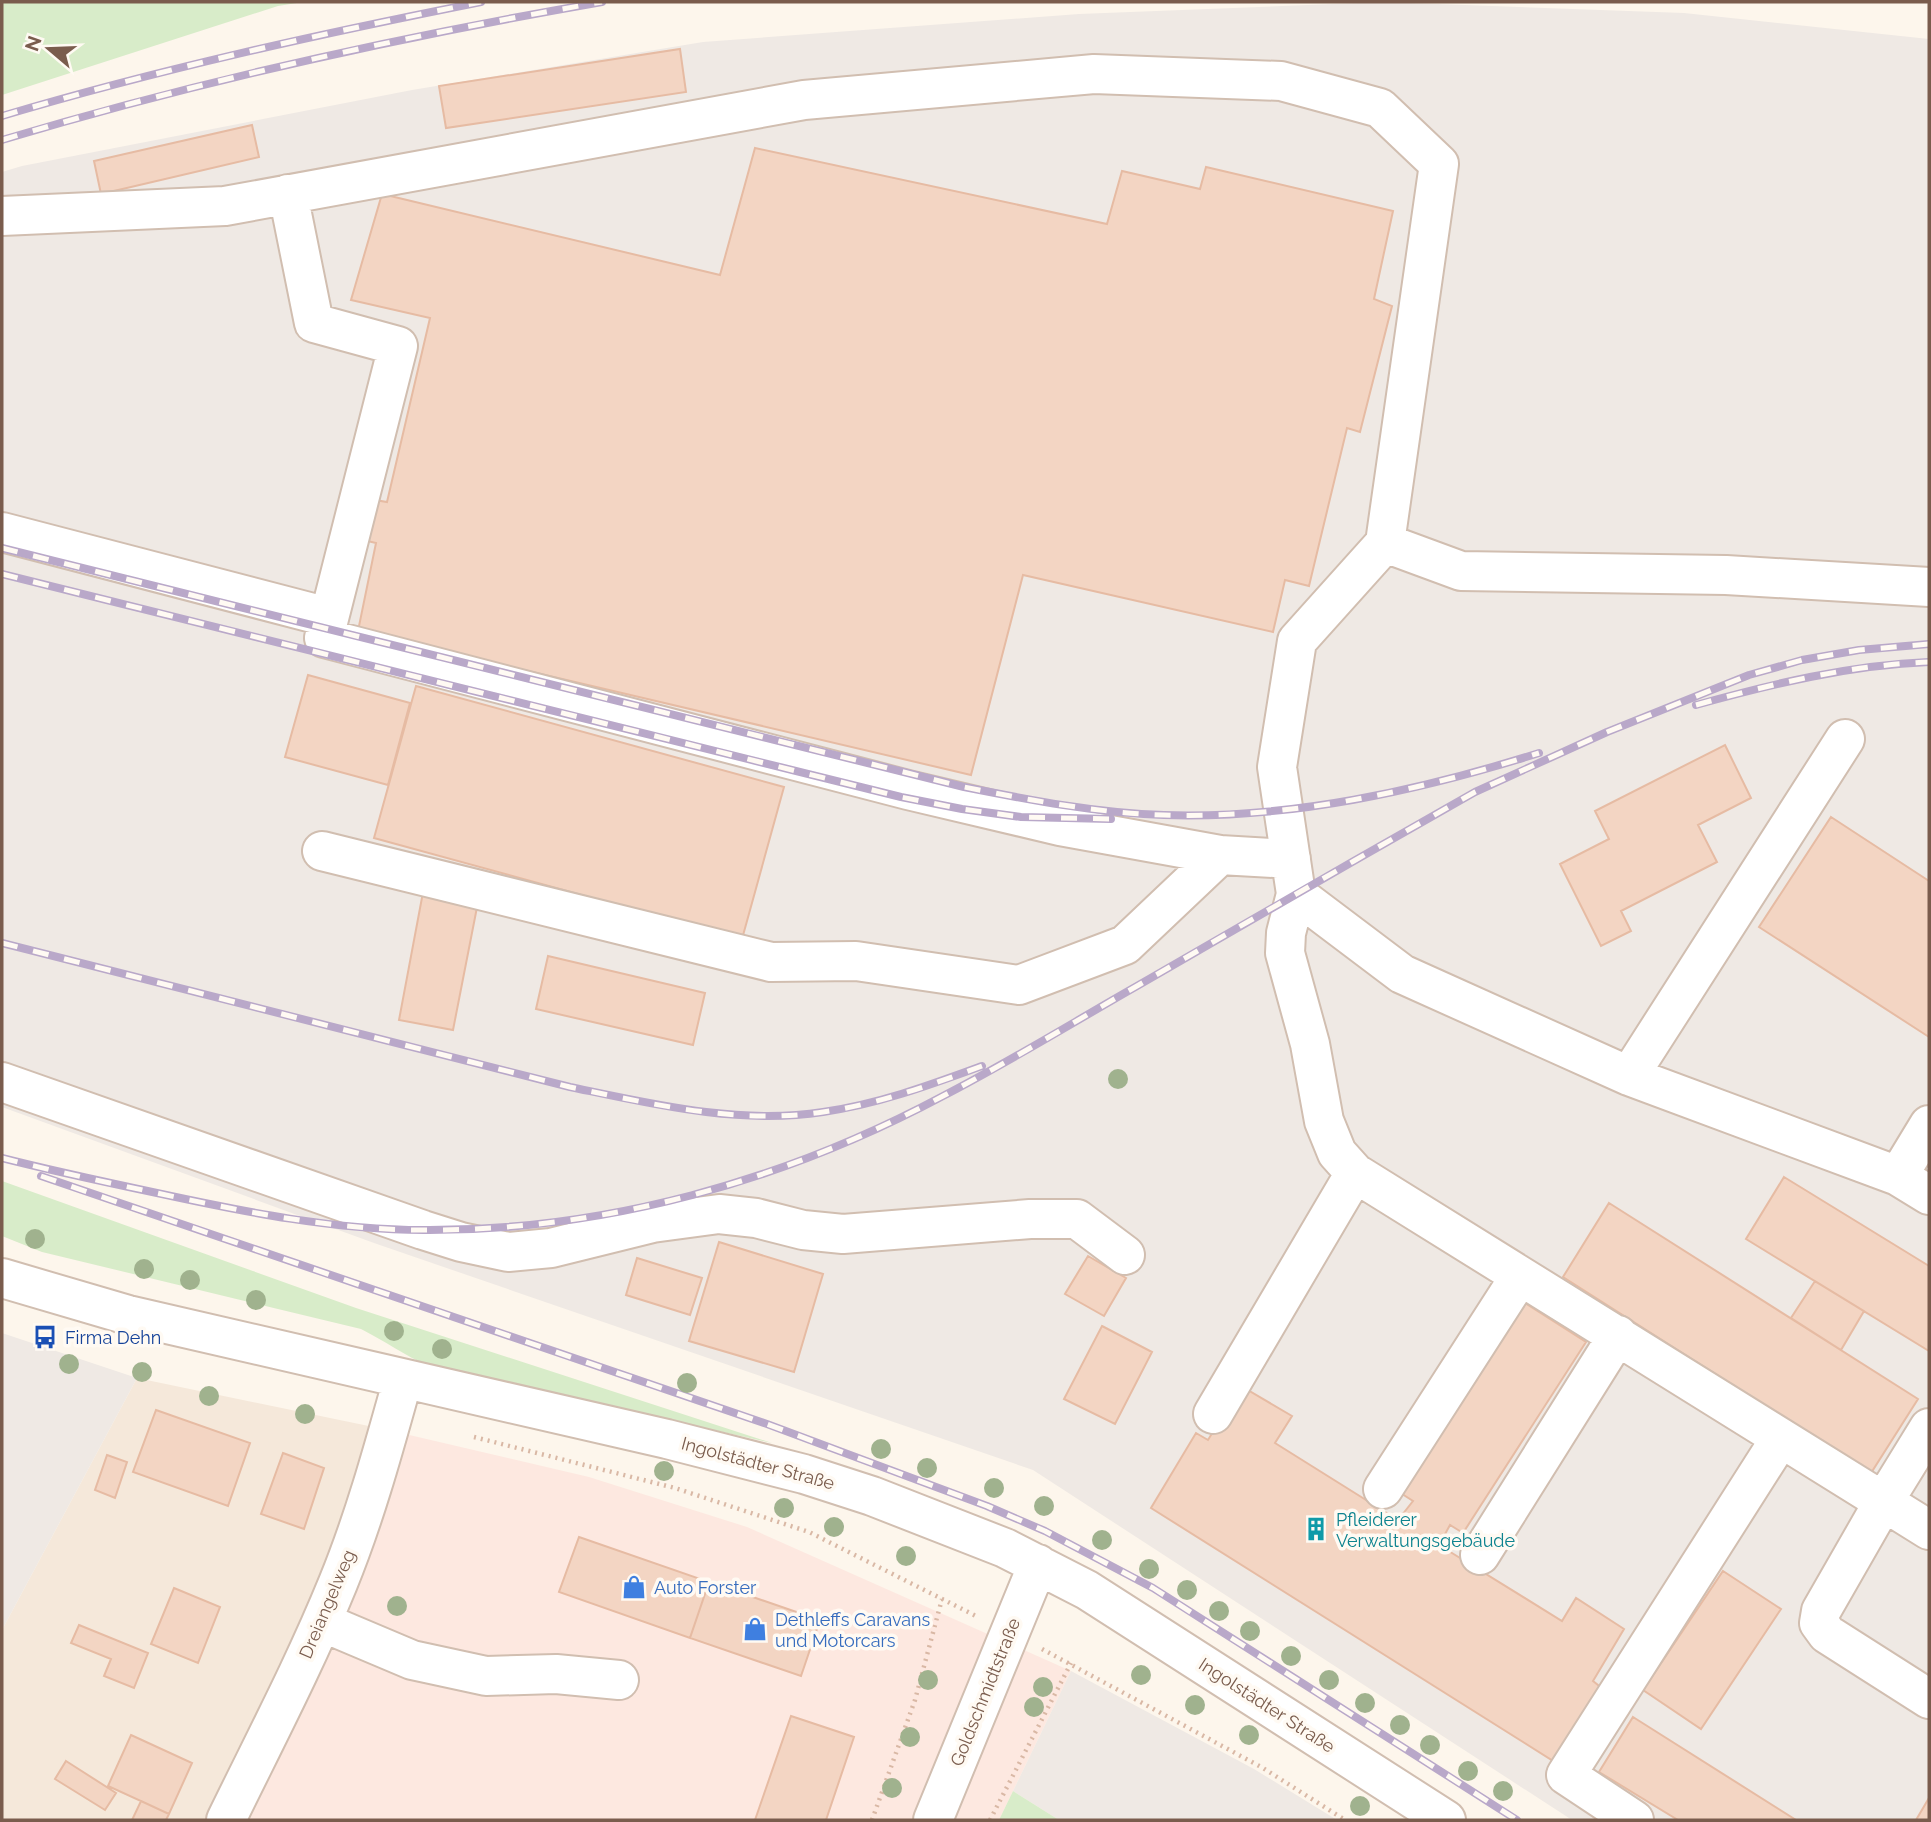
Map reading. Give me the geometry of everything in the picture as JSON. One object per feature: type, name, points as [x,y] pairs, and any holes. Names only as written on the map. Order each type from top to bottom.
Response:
[{"type":"street","points":[[2,216],[225,206],[804,100],[1094,74],[1281,81],[1380,108],[1438,164],[1385,543],[1297,641],[1277,767],[1293,877],[1285,953],[1310,1044],[1324,1121],[1337,1153],[1355,1174],[1929,1530]]},
{"type":"street","points":[[288,194],[314,323],[398,346],[324,638],[908,790],[1060,826],[1220,855],[1293,877],[1402,974],[1629,1076],[1914,1186],[1929,1125]]},
{"type":"street","points":[[2,532],[328,617]]},
{"type":"street","points":[[1385,543],[1461,571],[1726,575],[1929,587]]},
{"type":"street","points":[[1629,1076],[1845,738]]},
{"type":"street","points":[[322,851],[771,962],[856,961],[1019,985],[1125,945],[1220,855]]},
{"type":"street","points":[[2,1082],[423,1230],[461,1242],[508,1251],[551,1248],[652,1223],[719,1214],[756,1218],[803,1230],[843,1234],[1030,1219],[1077,1219],[1125,1255]]},
{"type":"street","points":[[1213,1414],[1355,1174]]},
{"type":"street","points":[[1383,1489],[1520,1276]]},
{"type":"street","name":"Ingolstädter Straße","points":[[2,1278],[107,1310],[667,1439],[804,1474],[872,1496],[1005,1548],[1087,1590],[1446,1820]]},
{"type":"street","points":[[1480,1555],[1618,1335]]},
{"type":"street","name":"Dreiangelweg","points":[[226,1820],[322,1622],[360,1522],[403,1379]]},
{"type":"street","points":[[1929,1428],[1821,1611],[1819,1623],[1827,1634],[1929,1699]]},
{"type":"street","points":[[1634,1820],[1566,1775],[1780,1439]]},
{"type":"street","name":"Goldschmidtstraße","points":[[933,1820],[1038,1564]]},
{"type":"street","points":[[322,1622],[412,1660],[486,1676],[556,1674],[619,1680]]},
{"type":"path","points":[[473,1436],[675,1488],[809,1532],[1071,1664],[1263,1768],[1345,1820]]},
{"type":"path","points":[[872,1820],[915,1700],[942,1599]]},
{"type":"path","points":[[990,1820],[1071,1664]]},
{"type":"shaded area","points":[[1383,2],[1684,13],[1929,39],[1929,1820],[1572,1820],[1033,1470],[374,1243],[2,1107],[2,172],[412,90],[703,42],[1079,14]]},
{"type":"shaded area","points":[[2,1333],[137,1378],[2,1630]]},
{"type":"shaded area","points":[[137,1378],[388,1430],[225,1820],[2,1820],[2,1630]]},
{"type":"shaded area","points":[[388,1430],[589,1477],[747,1527],[1071,1671],[999,1820],[225,1820]]},
{"type":"shaded area","points":[[1071,1671],[1254,1769],[1337,1820],[1059,1820],[1013,1791]]},
{"type":"green space","points":[[2,2],[303,2],[278,6],[2,95]]},
{"type":"green space","points":[[2,1181],[356,1308],[772,1443],[429,1366],[361,1329],[42,1252],[2,1236]]},
{"type":"green space","points":[[1013,1791],[1059,1820],[999,1820]]},
{"type":"building","points":[[680,49],[686,92],[446,128],[439,86]]},
{"type":"building","points":[[252,125],[259,157],[101,194],[94,161]]},
{"type":"building","points":[[755,148],[1107,224],[1122,171],[1200,189],[1206,167],[1393,211],[1374,299],[1392,306],[1360,432],[1347,428],[1309,586],[1285,580],[1273,632],[1023,575],[971,775],[358,631],[376,543],[359,539],[369,499],[387,502],[430,318],[351,300],[382,194],[720,275]]},
{"type":"building","points":[[308,675],[410,703],[388,785],[285,757]]},
{"type":"building","points":[[416,686],[784,787],[742,939],[374,838]]},
{"type":"building","points":[[1725,745],[1751,798],[1698,825],[1717,862],[1621,911],[1631,931],[1601,946],[1560,864],[1609,839],[1595,811]]},
{"type":"building","points":[[1831,817],[1929,881],[1929,1037],[1759,927]]},
{"type":"building","points":[[424,887],[479,897],[453,1030],[399,1020]]},
{"type":"building","points":[[548,956],[705,993],[693,1045],[536,1009]]},
{"type":"building","points":[[1784,1177],[1929,1266],[1929,1351],[1746,1239]]},
{"type":"building","points":[[1609,1203],[1918,1399],[1871,1473],[1563,1277]]},
{"type":"building","points":[[719,1242],[823,1274],[794,1372],[689,1341]]},
{"type":"building","points":[[1088,1256],[1126,1278],[1104,1316],[1065,1294]]},
{"type":"building","points":[[637,1258],[702,1278],[690,1315],[626,1295]]},
{"type":"building","points":[[1815,1281],[1864,1311],[1841,1350],[1791,1318]]},
{"type":"building","name":"Pfleiderer Verwaltungsgebäude","points":[[1522,1301],[1586,1342],[1463,1533],[1450,1525],[1439,1545],[1562,1621],[1576,1598],[1624,1629],[1593,1681],[1603,1689],[1558,1764],[1151,1508],[1196,1433],[1208,1440],[1241,1386],[1292,1416],[1275,1443],[1398,1520],[1413,1501],[1399,1492]]},
{"type":"building","points":[[1102,1326],[1152,1352],[1115,1424],[1064,1399]]},
{"type":"building","points":[[156,1410],[250,1443],[228,1506],[133,1472]]},
{"type":"building","points":[[283,1453],[324,1468],[304,1529],[261,1514]]},
{"type":"building","points":[[107,1455],[127,1462],[115,1498],[95,1490]]},
{"type":"building","name":"Auto Forster","points":[[579,1537],[709,1582],[690,1638],[559,1592]]},
{"type":"building","points":[[1723,1571],[1781,1609],[1701,1729],[1643,1690]]},
{"type":"building","name":"Dethleffs Caravans und Motorcars","points":[[709,1582],[820,1620],[801,1676],[690,1638]]},
{"type":"building","points":[[174,1588],[220,1607],[198,1663],[151,1644]]},
{"type":"building","points":[[79,1625],[148,1653],[134,1688],[104,1676],[111,1659],[71,1643]]},
{"type":"building","points":[[791,1716],[854,1737],[826,1820],[755,1820]]},
{"type":"building","points":[[1633,1717],[1796,1820],[1678,1820],[1599,1772]]},
{"type":"building","points":[[131,1735],[192,1763],[169,1814],[108,1786]]},
{"type":"building","points":[[66,1761],[116,1793],[105,1810],[55,1779]]},
{"type":"building","points":[[1929,1798],[1929,1820],[1916,1820]]},
{"type":"building","points":[[141,1801],[169,1814],[166,1820],[132,1820]]},
{"type":"railway","points":[[2,116],[240,53],[481,2]]},
{"type":"railway","points":[[2,140],[150,98],[300,62],[450,30],[602,2]]},
{"type":"railway","points":[[2,548],[964,787],[1089,809],[1139,814],[1212,815],[1307,807],[1401,790],[1539,753]]},
{"type":"railway","points":[[2,574],[901,797],[1021,817],[1111,819]]},
{"type":"railway","points":[[2,1158],[256,1213],[390,1229],[492,1228],[559,1221],[692,1195],[757,1176],[820,1153],[943,1096],[1475,792],[1607,732],[1749,675],[1802,660],[1859,650],[1929,644]]},
{"type":"railway","points":[[1696,705],[1811,677],[1870,667],[1929,662]]},
{"type":"railway","points":[[2,943],[570,1087],[696,1111],[760,1116],[844,1109],[924,1087],[982,1066]]},
{"type":"railway","points":[[41,1176],[767,1424],[987,1506],[1045,1531],[1153,1588],[1517,1820]]},
{"type":"place","name":"Firma Dehn","points":[[45,1337]]},
{"type":"place","name":"Pfleiderer Verwaltungsgebäude","points":[[1316,1529]]},
{"type":"place","name":"Auto Forster","points":[[634,1587]]},
{"type":"place","name":"Dethleffs Caravans und Motorcars","points":[[755,1629]]}]
